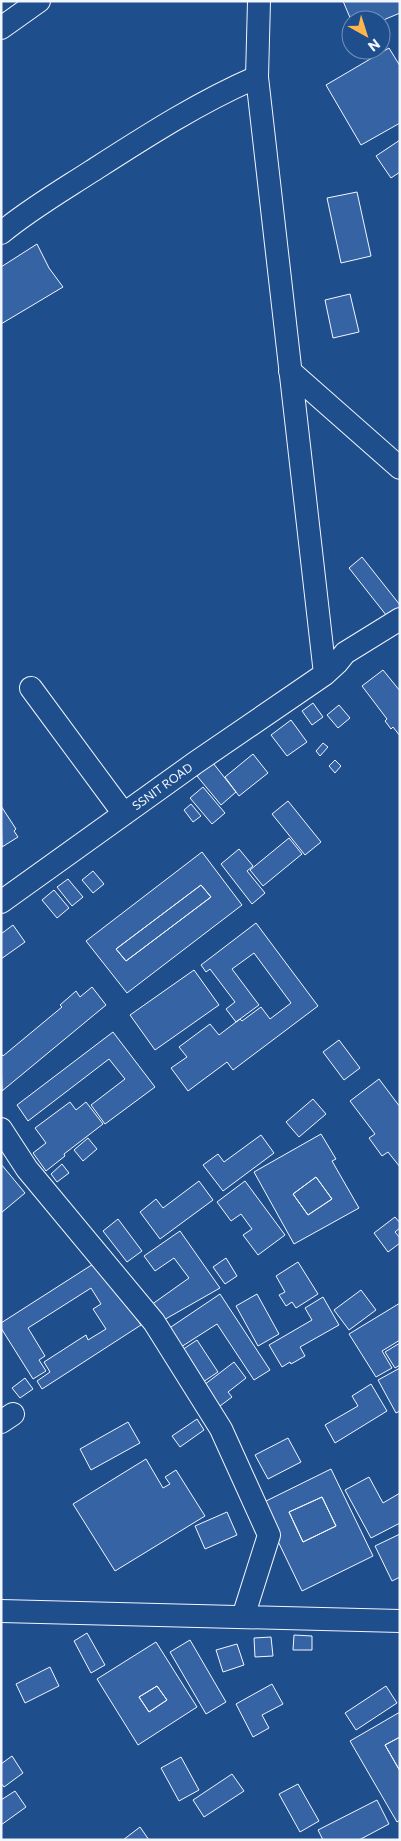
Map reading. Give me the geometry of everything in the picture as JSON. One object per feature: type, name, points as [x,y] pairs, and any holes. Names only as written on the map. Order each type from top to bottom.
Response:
[{"type":"street","points":[[1,28],[39,1]]},
{"type":"street","points":[[259,1],[257,77],[325,674]]},
{"type":"street","points":[[1,233],[21,217],[145,137],[233,88],[257,77]]},
{"type":"street","points":[[290,371],[400,468]]},
{"type":"street","name":"SSNIT ROAD","points":[[1,902],[195,763],[325,674],[345,654],[400,619]]},
{"type":"street","points":[[31,688],[124,814]]},
{"type":"street","points":[[1,1129],[28,1169],[154,1322],[221,1429],[269,1535],[243,1617]]},
{"type":"street","points":[[1,1611],[400,1620]]},
{"type":"building","points":[[343,1],[400,1],[400,13],[391,17],[391,10],[347,10]]},
{"type":"building","points":[[391,51],[400,66],[400,123],[361,145],[326,85],[369,60],[391,60]]},
{"type":"building","points":[[400,140],[400,172],[391,178],[376,156]]},
{"type":"building","points":[[357,192],[371,256],[341,263],[327,198]]},
{"type":"building","points":[[37,244],[49,268],[63,287],[1,324],[1,267]]},
{"type":"building","points":[[350,294],[359,332],[333,338],[325,300]]},
{"type":"building","points":[[362,557],[400,605],[400,613],[390,620],[349,568]]},
{"type":"building","points":[[383,670],[400,691],[400,736],[393,727],[391,729],[385,721],[387,719],[362,686]]},
{"type":"building","points":[[313,703],[323,717],[312,725],[302,711]]},
{"type":"building","points":[[339,705],[350,718],[338,728],[327,715]]},
{"type":"building","points":[[291,720],[307,742],[287,756],[271,735]]},
{"type":"building","points":[[323,743],[328,747],[320,756],[316,751]]},
{"type":"building","points":[[253,754],[268,773],[239,796],[225,777]]},
{"type":"building","points":[[335,760],[341,766],[335,773],[329,766]]},
{"type":"building","points":[[213,763],[236,792],[221,805],[197,776]]},
{"type":"building","points":[[203,787],[225,813],[212,824],[190,798]]},
{"type":"building","points":[[288,801],[321,842],[305,855],[272,814]]},
{"type":"building","points":[[191,804],[201,816],[193,822],[184,810]]},
{"type":"building","points":[[1,806],[16,829],[14,831],[18,837],[2,847]]},
{"type":"building","points":[[289,838],[302,854],[263,886],[250,870]]},
{"type":"building","points":[[239,849],[253,866],[247,871],[265,893],[252,904],[221,864]]},
{"type":"building","points":[[202,852],[242,905],[127,993],[86,941]],"holes":[[[201,885],[211,897],[126,961],[116,949]]]},
{"type":"building","points":[[93,871],[104,884],[93,893],[82,880]]},
{"type":"building","points":[[68,879],[83,897],[72,906],[57,887]]},
{"type":"building","points":[[201,885],[211,897],[126,961],[116,949]]},
{"type":"building","points":[[54,890],[69,908],[57,918],[42,900]]},
{"type":"building","points":[[256,923],[318,1006],[233,1070],[227,1062],[188,1091],[171,1068],[187,1057],[179,1047],[210,1024],[219,1035],[236,1022],[226,1009],[235,1002],[210,969],[206,972],[201,965]],"holes":[[[254,953],[291,1003],[270,1019],[261,1007],[242,1021],[240,1019],[259,1005],[232,969]]]},
{"type":"building","points":[[13,925],[25,942],[1,959],[1,934]]},
{"type":"building","points":[[194,970],[219,1005],[155,1050],[130,1015]]},
{"type":"building","points":[[92,987],[106,1005],[2,1091],[1,1053],[3,1056],[62,1007],[60,1005],[76,991],[80,997]]},
{"type":"building","points":[[113,1032],[155,1087],[105,1124],[91,1105],[125,1079],[109,1059],[28,1121],[17,1105]]},
{"type":"building","points":[[339,1040],[360,1068],[344,1080],[323,1052]]},
{"type":"building","points":[[379,1079],[400,1107],[400,1167],[388,1152],[382,1156],[369,1138],[375,1134],[350,1101]]},
{"type":"building","points":[[313,1099],[326,1114],[299,1137],[286,1122]]},
{"type":"building","points":[[70,1102],[76,1110],[86,1102],[103,1124],[64,1154],[65,1156],[46,1171],[33,1153],[46,1143],[35,1128]]},
{"type":"building","points":[[321,1134],[336,1159],[332,1161],[359,1208],[294,1244],[254,1172]],"holes":[[[316,1177],[332,1199],[308,1215],[293,1194]]]},
{"type":"building","points":[[261,1135],[274,1153],[223,1191],[203,1165],[218,1154],[224,1162]]},
{"type":"building","points":[[88,1138],[97,1149],[83,1161],[74,1150]]},
{"type":"building","points":[[1,1164],[25,1193],[1,1213]]},
{"type":"building","points":[[62,1164],[69,1173],[57,1182],[51,1174]]},
{"type":"building","points":[[316,1177],[332,1199],[308,1215],[293,1194]]},
{"type":"building","points":[[199,1181],[213,1200],[160,1239],[140,1212],[156,1199],[163,1208]]},
{"type":"building","points":[[245,1181],[285,1235],[258,1255],[243,1235],[252,1229],[241,1214],[231,1221],[217,1202]]},
{"type":"building","points":[[395,1217],[400,1223],[400,1228],[395,1232],[400,1238],[400,1243],[388,1252],[374,1233]]},
{"type":"building","points":[[118,1219],[142,1251],[127,1262],[103,1231]]},
{"type":"building","points":[[180,1231],[220,1288],[162,1321],[151,1305],[189,1278],[174,1258],[155,1271],[144,1256]]},
{"type":"building","points":[[226,1258],[237,1276],[225,1284],[213,1267]]},
{"type":"building","points":[[101,1259],[107,1274],[141,1325],[42,1389],[37,1381],[50,1372],[44,1362],[86,1335],[88,1340],[106,1329],[93,1309],[101,1304],[91,1288],[28,1328],[45,1356],[39,1360],[46,1371],[33,1379],[1,1328],[1,1323]]},
{"type":"building","points":[[298,1262],[318,1294],[296,1308],[292,1302],[286,1306],[279,1295],[285,1292],[276,1276]]},
{"type":"building","points":[[361,1290],[376,1310],[349,1330],[334,1310]]},
{"type":"building","points":[[220,1294],[270,1370],[254,1380],[217,1324],[181,1347],[168,1329]]},
{"type":"building","points":[[257,1294],[279,1334],[258,1346],[236,1306]]},
{"type":"building","points":[[323,1297],[339,1325],[300,1347],[305,1356],[282,1367],[269,1345],[312,1320],[305,1308]]},
{"type":"building","points":[[400,1303],[400,1340],[382,1351],[392,1368],[376,1377],[349,1334]]},
{"type":"building","points":[[197,1340],[218,1372],[197,1386],[176,1354]]},
{"type":"building","points":[[400,1343],[400,1365],[395,1368],[385,1352]]},
{"type":"building","points":[[234,1362],[246,1378],[228,1392],[232,1397],[220,1406],[204,1385]]},
{"type":"building","points":[[400,1368],[400,1411],[396,1413],[378,1380]]},
{"type":"building","points":[[25,1378],[33,1389],[20,1398],[12,1388]]},
{"type":"building","points":[[371,1384],[387,1411],[335,1443],[325,1425],[358,1406],[352,1396]]},
{"type":"building","points":[[197,1419],[204,1430],[180,1447],[172,1436]]},
{"type":"building","points":[[128,1422],[140,1443],[91,1470],[80,1449]]},
{"type":"building","points":[[288,1438],[301,1462],[268,1479],[255,1455]]},
{"type":"building","points":[[146,1459],[163,1488],[170,1484],[165,1477],[176,1470],[205,1516],[115,1571],[73,1504]]},
{"type":"building","points":[[331,1469],[373,1556],[302,1591],[260,1504]],"holes":[[[322,1497],[336,1526],[303,1542],[289,1512]]]},
{"type":"building","points":[[369,1477],[383,1503],[400,1493],[400,1523],[371,1538],[345,1490]]},
{"type":"building","points":[[322,1497],[336,1526],[303,1542],[289,1512]]},
{"type":"building","points":[[227,1512],[237,1535],[205,1549],[195,1526]]},
{"type":"building","points":[[400,1534],[400,1577],[392,1581],[375,1546]]},
{"type":"building","points":[[87,1633],[105,1665],[91,1673],[74,1641]]},
{"type":"building","points":[[294,1635],[312,1636],[312,1650],[293,1650]]},
{"type":"building","points":[[271,1637],[273,1656],[255,1657],[254,1638]]},
{"type":"building","points":[[190,1640],[226,1702],[206,1714],[170,1652]]},
{"type":"building","points":[[156,1642],[197,1707],[138,1745],[97,1679]],"holes":[[[157,1686],[167,1700],[149,1712],[139,1697]]]},
{"type":"building","points":[[237,1644],[244,1665],[223,1672],[216,1650]]},
{"type":"building","points":[[50,1667],[59,1686],[25,1703],[16,1684]]},
{"type":"building","points":[[272,1684],[283,1704],[262,1715],[269,1728],[253,1737],[236,1704]]},
{"type":"building","points":[[157,1686],[167,1700],[149,1712],[139,1697]]},
{"type":"building","points":[[386,1686],[397,1703],[356,1730],[345,1713]]},
{"type":"building","points":[[400,1712],[400,1737],[385,1745],[400,1771],[400,1820],[397,1822],[350,1741]]},
{"type":"building","points":[[400,1737],[400,1771],[385,1745]]},
{"type":"building","points":[[12,1756],[23,1773],[4,1787],[1,1783],[1,1764]]},
{"type":"building","points":[[181,1757],[199,1790],[179,1801],[161,1768]]},
{"type":"building","points":[[232,1774],[244,1791],[204,1817],[193,1800]]},
{"type":"building","points":[[298,1784],[319,1821],[300,1832],[279,1794]]},
{"type":"building","points":[[15,1791],[26,1807],[1,1825],[1,1800]]},
{"type":"building","points":[[377,1800],[389,1824],[359,1840],[323,1840],[318,1830]]},
{"type":"building","points":[[140,1827],[149,1840],[123,1840]]}]
